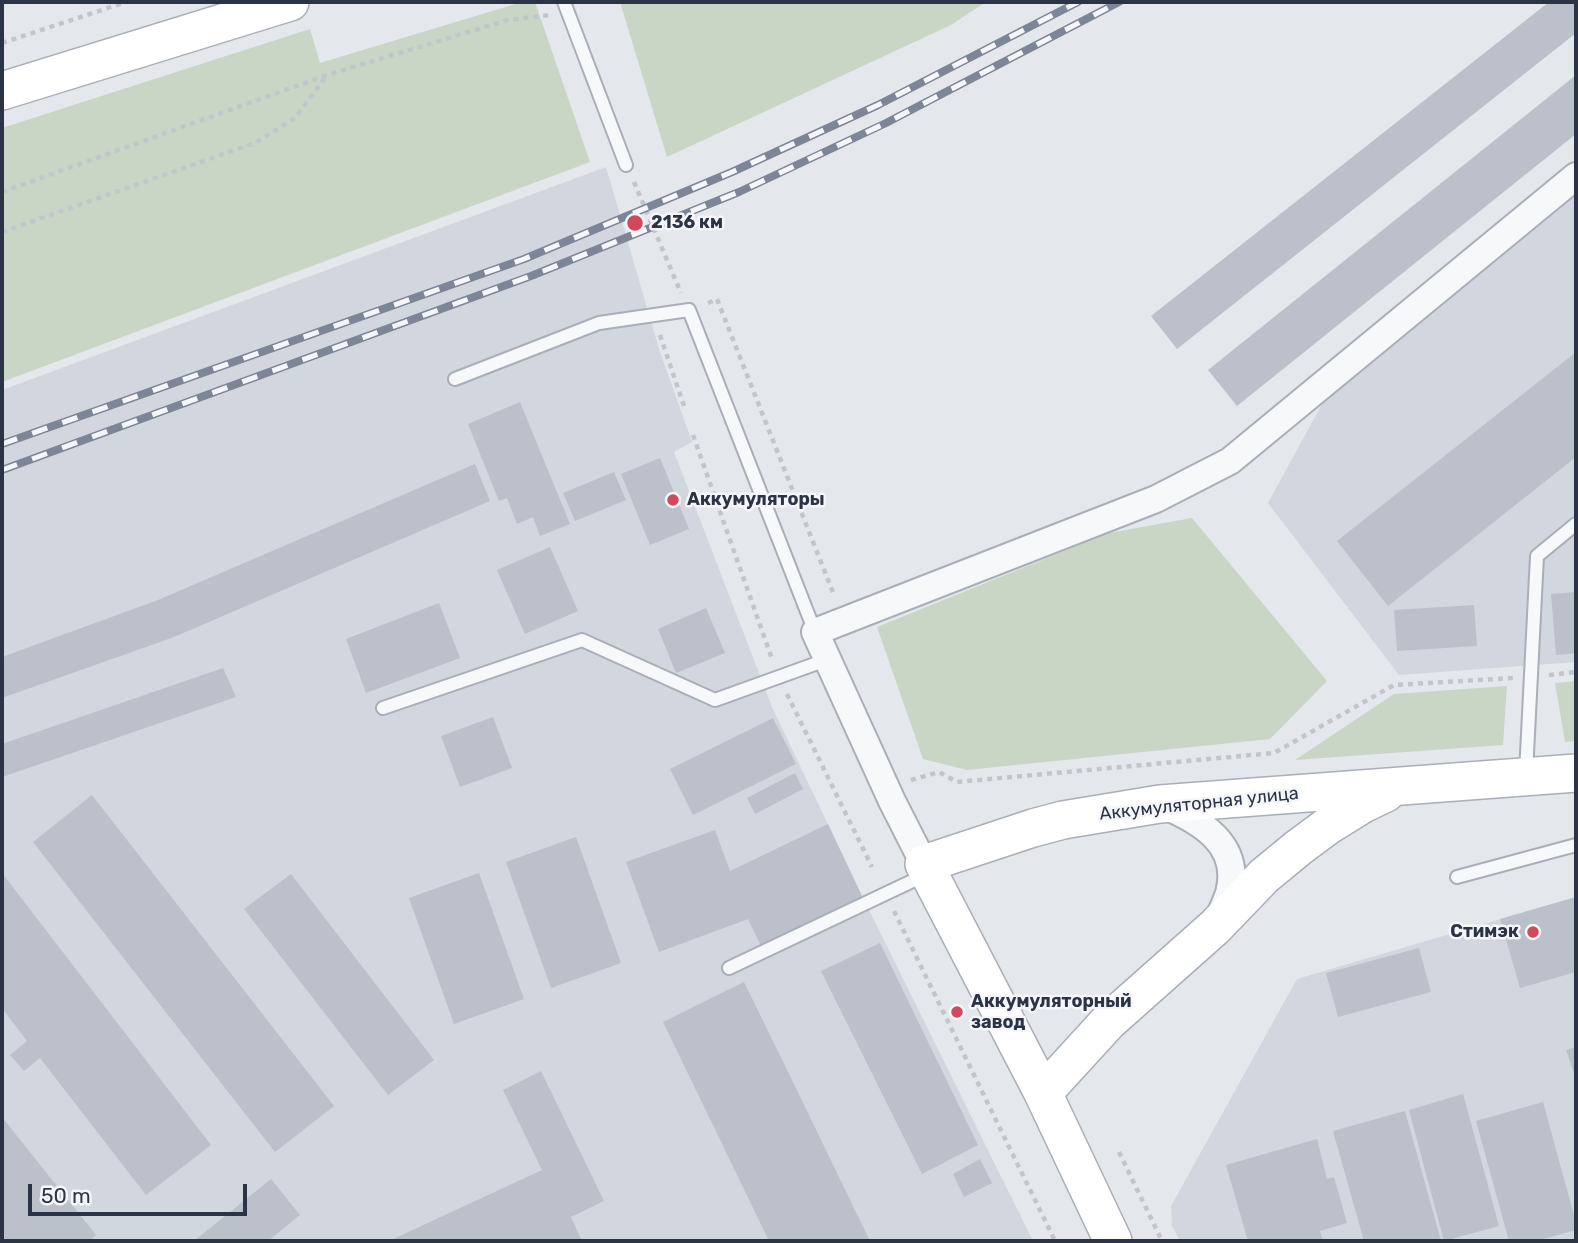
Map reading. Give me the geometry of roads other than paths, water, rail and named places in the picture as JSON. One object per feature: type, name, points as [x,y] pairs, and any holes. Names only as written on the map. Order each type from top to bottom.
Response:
[{"type":"street","points":[[2,91],[290,2]]},
{"type":"street","points":[[1113,1241],[1043,1093],[892,801],[815,632],[1156,499],[1230,461],[1576,176]]},
{"type":"street","name":"Аккумуляторная улица","points":[[926,869],[1033,828],[1063,820],[1160,804],[1576,773]]},
{"type":"street","points":[[1043,1093],[1108,1022],[1215,927],[1264,876],[1329,825],[1363,804],[1399,787]]},
{"type":"street","points":[[1160,804],[1204,827],[1214,834],[1226,850],[1231,871],[1229,892],[1215,927]]},
{"type":"lane","points":[[566,7],[626,165]]},
{"type":"lane","points":[[455,379],[599,323],[689,310],[815,632]]},
{"type":"lane","points":[[1526,777],[1537,556],[1576,524]]},
{"type":"lane","points":[[383,708],[582,640],[715,700],[827,660]]},
{"type":"lane","points":[[1457,877],[1576,845]]},
{"type":"lane","points":[[729,968],[926,869]]},
{"type":"railway","points":[[2,444],[524,259],[732,172],[878,105],[1078,2]]},
{"type":"railway","points":[[2,470],[531,276],[739,192],[886,123],[1119,2]]},
{"type":"place","name":"2136 км","points":[[635,223]]},
{"type":"place","name":"Аккумуляторы","points":[[673,500]]},
{"type":"place","name":"Стимэк","points":[[1533,932]]},
{"type":"place","name":"Аккумуляторный завод","points":[[957,1012]]}]
